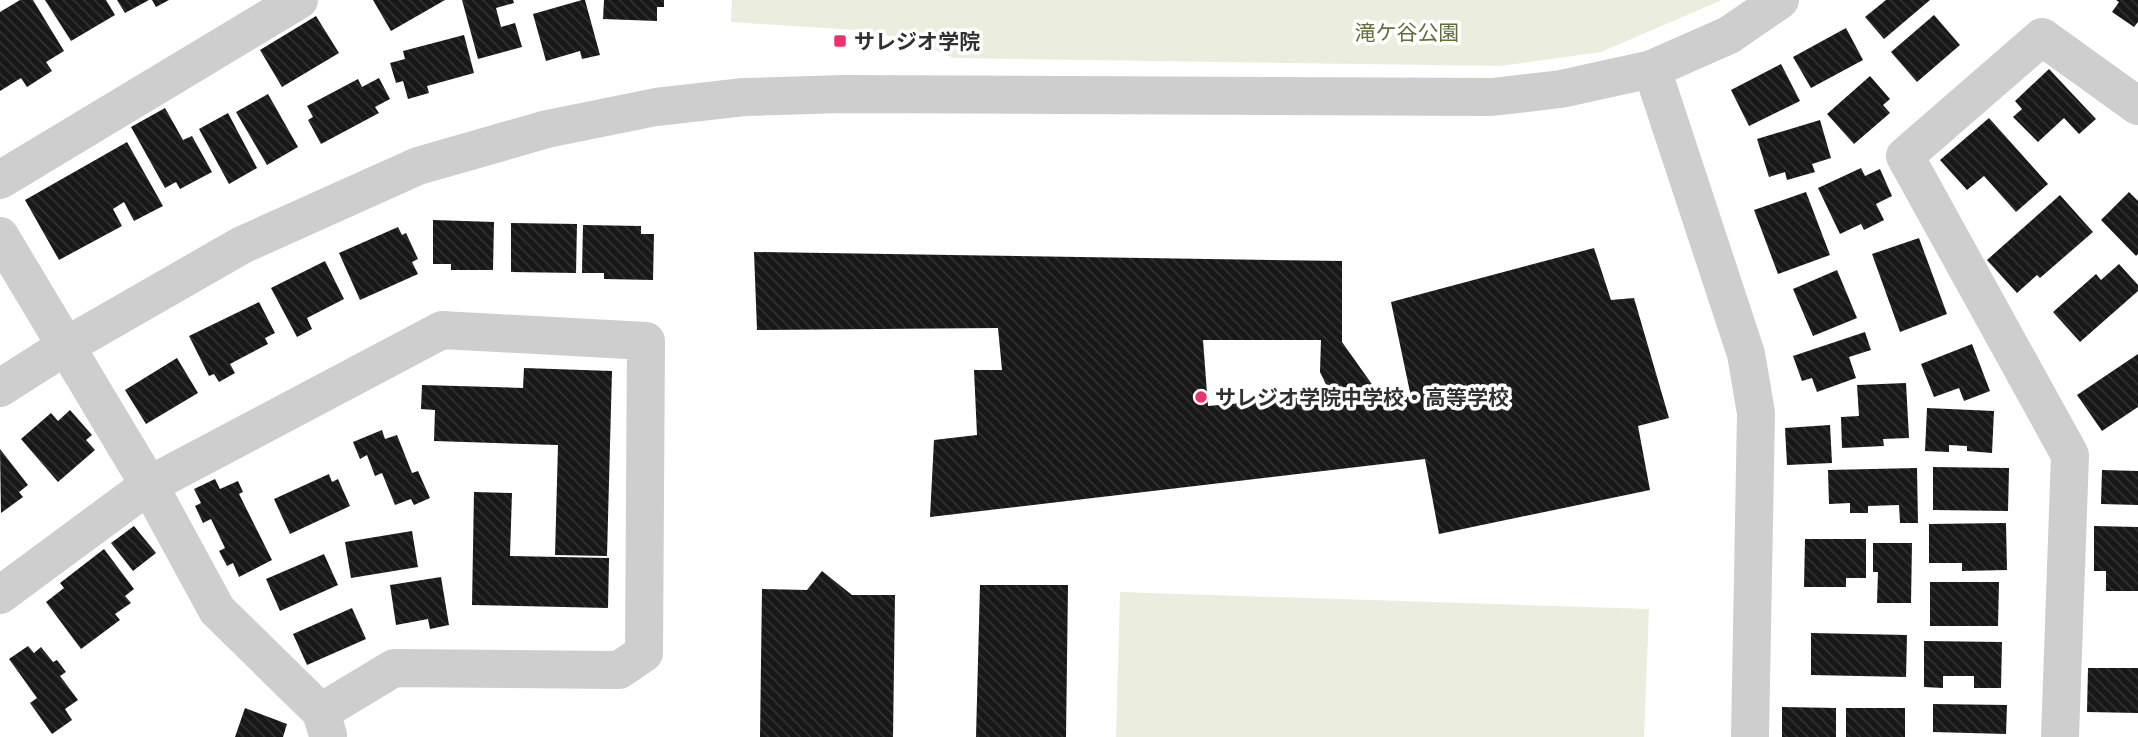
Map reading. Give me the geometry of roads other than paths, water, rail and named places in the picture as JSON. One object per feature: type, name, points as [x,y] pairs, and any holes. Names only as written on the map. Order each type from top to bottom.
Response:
[{"type":"street","points":[[0,180],[299,0]]},
{"type":"street","points":[[0,388],[66,346],[242,245],[418,166],[547,128],[656,107],[744,97],[844,94],[1492,97],[1561,89],[1652,69],[1729,35],[1780,0]]},
{"type":"street","points":[[2060,737],[2070,455],[1905,156],[2042,37],[2138,106]]},
{"type":"street","points":[[1652,69],[1746,354],[1756,414],[1750,737]]},
{"type":"street","points":[[0,236],[149,485],[216,610],[325,725],[394,668],[619,670],[644,653],[646,341],[442,330],[149,485],[0,595]]},
{"type":"place","name":"サレジオ学院","points":[[840,41]]},
{"type":"place","name":"サレジオ学院中学校・高等学校","points":[[1201,397]]},
{"type":"park label","name":"滝ケ谷公園","points":[[1407,32]]}]
